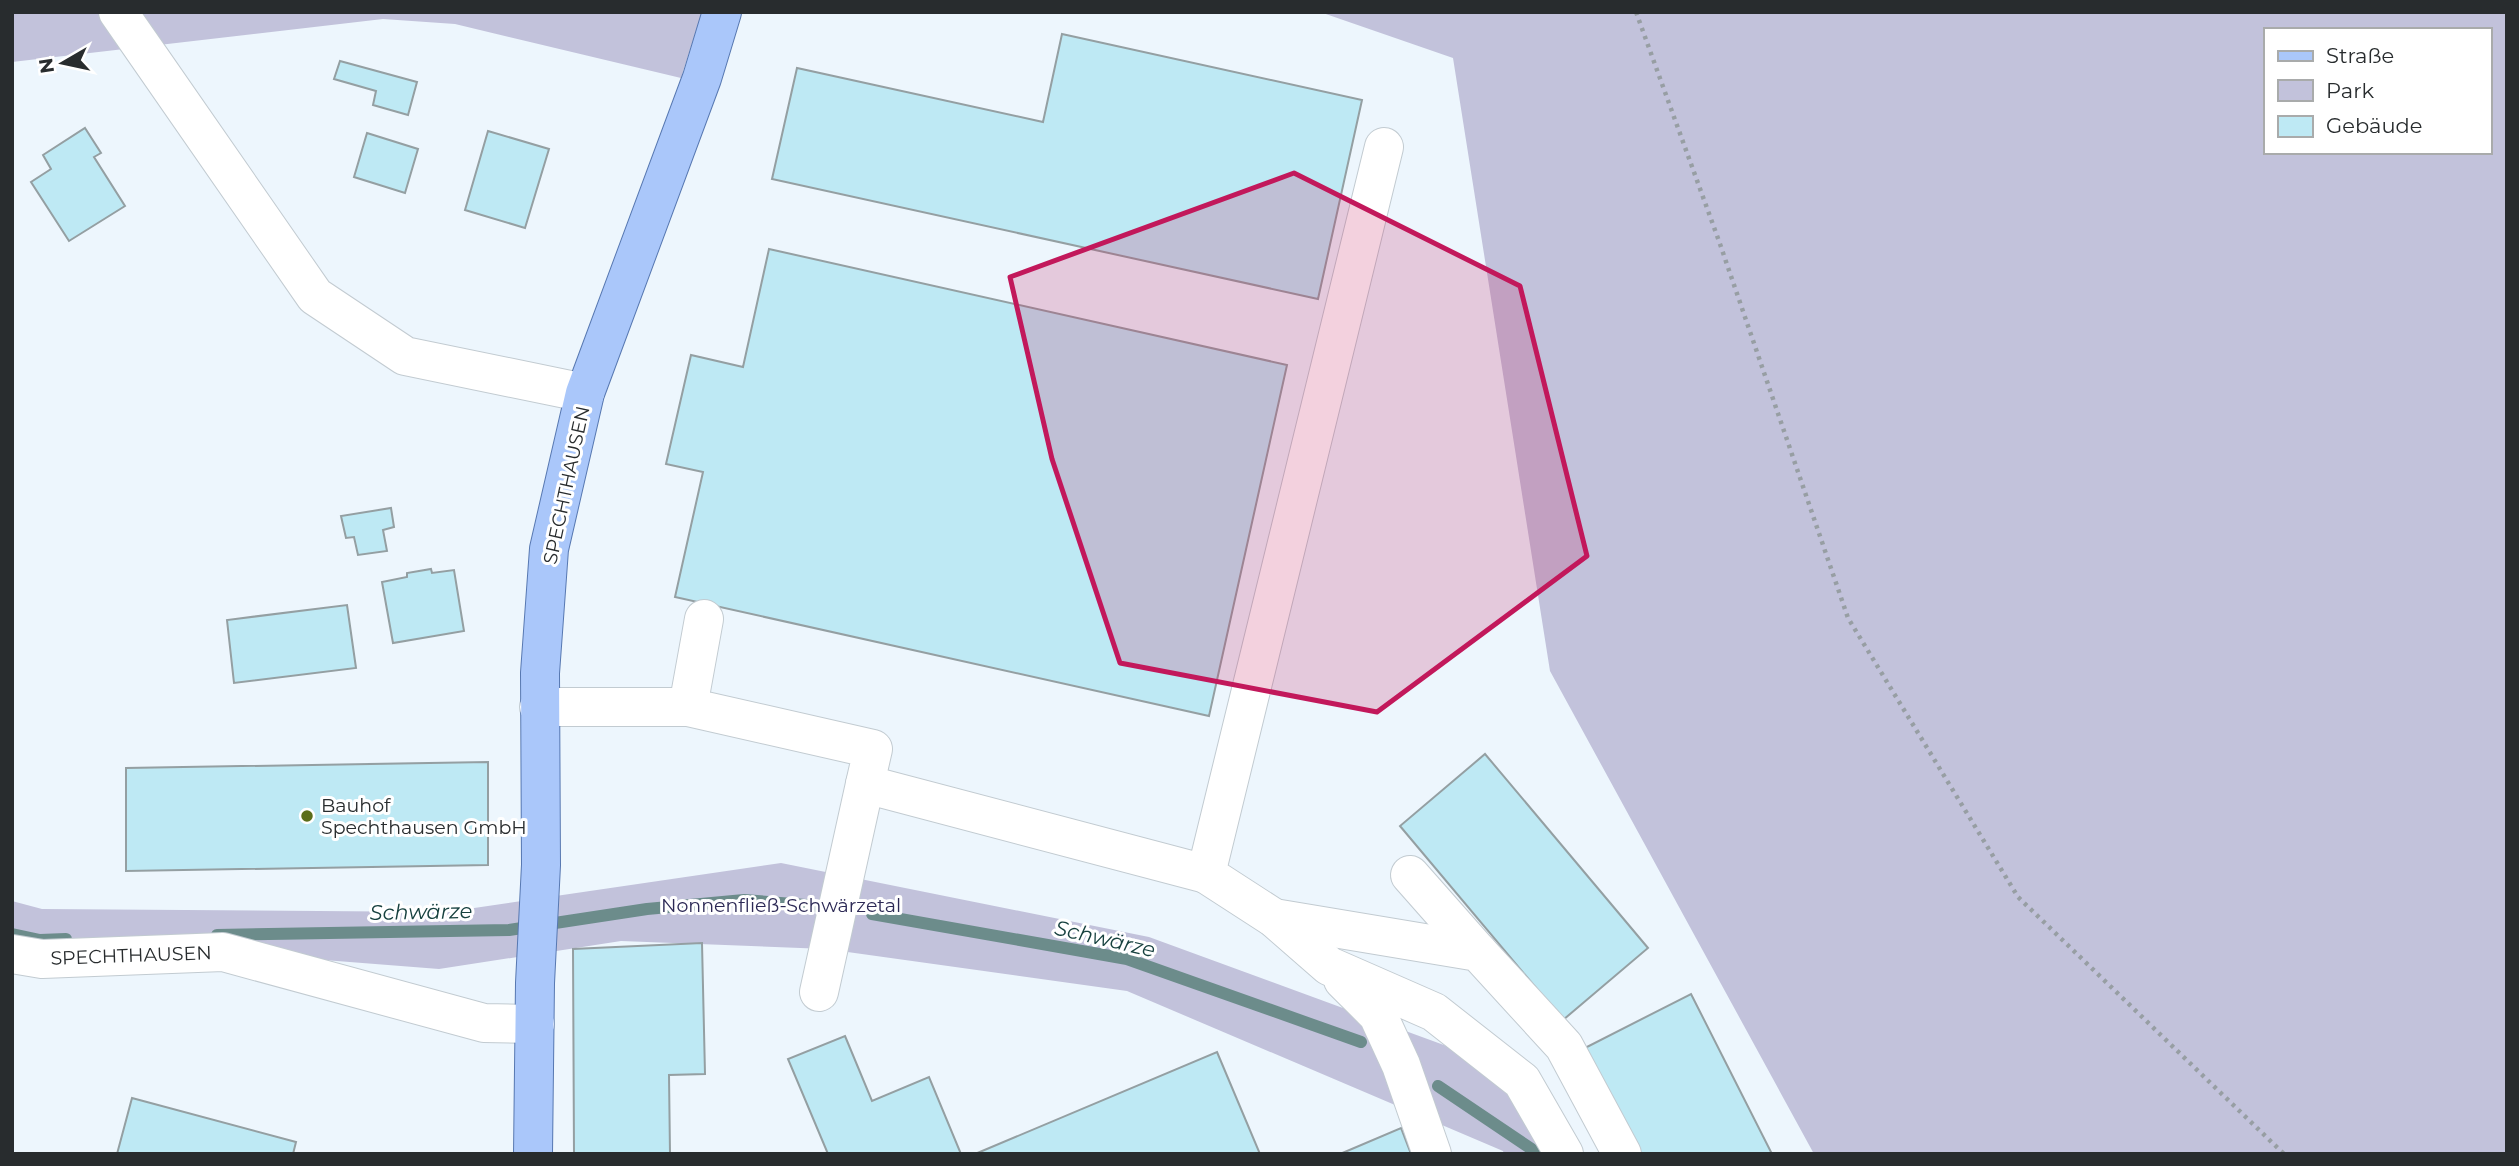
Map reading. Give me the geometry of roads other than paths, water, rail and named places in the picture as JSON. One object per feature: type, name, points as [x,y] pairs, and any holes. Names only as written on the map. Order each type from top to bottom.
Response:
[{"type":"main road","name":"SPECHTHAUSEN","points":[[533,1154],[535,983],[541,865],[539,707],[549,549],[585,393],[702,78],[722,12]]},
{"type":"street","points":[[118,12],[315,296],[405,356],[585,393]]},
{"type":"street","points":[[1206,874],[1384,147]]},
{"type":"street","points":[[688,707],[704,620]]},
{"type":"street","points":[[539,707],[688,707],[873,749],[819,992]]},
{"type":"street","points":[[865,784],[1206,874],[1273,918],[1329,966],[1378,1015],[1401,1065],[1432,1154]]},
{"type":"street","points":[[1410,875],[1564,1045],[1622,1154]]},
{"type":"street","points":[[1273,918],[1478,952]]},
{"type":"street","name":"SPECHTHAUSEN","points":[[12,954],[42,959],[223,952],[484,1023],[535,1024]]},
{"type":"street","points":[[1329,966],[1434,1012],[1521,1081],[1564,1154]]},
{"type":"waterway","name":"Schwärze","points":[[217,935],[509,930],[647,909],[744,900],[830,907]]},
{"type":"waterway","name":"Schwärze","points":[[872,914],[1127,959],[1361,1042]]},
{"type":"waterway","name":"Schwärze","points":[[12,934],[40,940],[66,939]]},
{"type":"waterway","name":"Schwärze","points":[[1438,1086],[1539,1154]]},
{"type":"place","name":"Bauhof Spechthausen GmbH","points":[[307,816]]},
{"type":"park label","name":"Nonnenfließ-Schwärzetal","points":[[781,905]]}]
